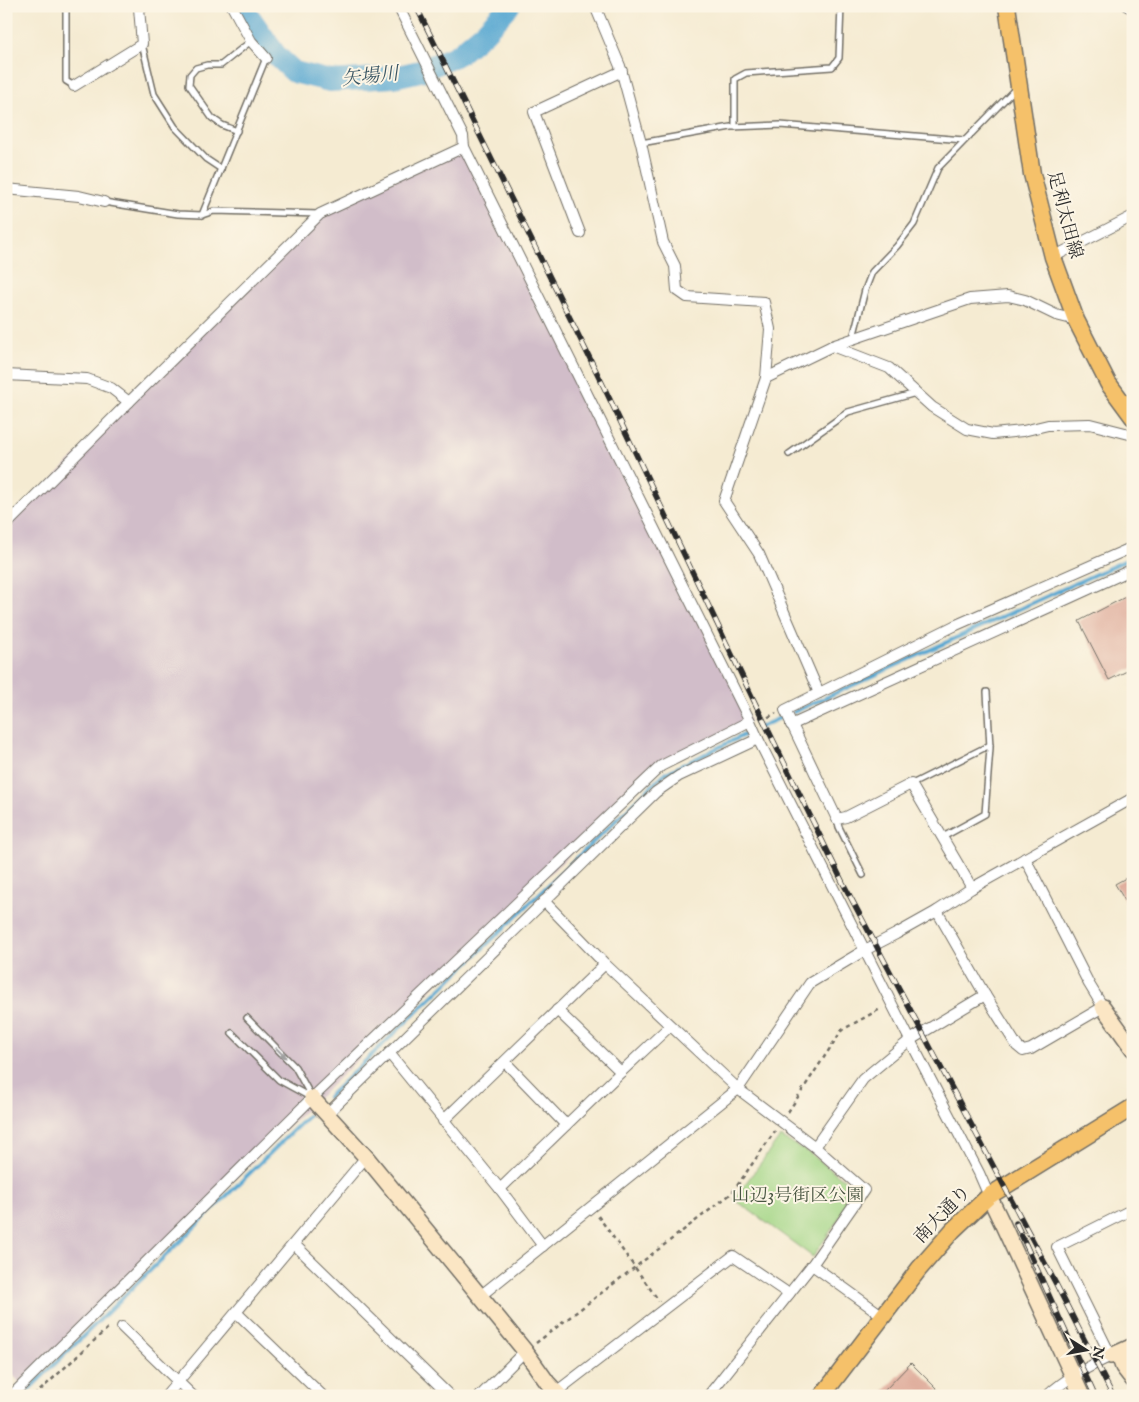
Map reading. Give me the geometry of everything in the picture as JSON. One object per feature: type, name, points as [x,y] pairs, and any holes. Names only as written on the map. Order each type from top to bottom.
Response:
[{"type":"main road","name":"足利太田線","points":[[1007,6],[1032,174],[1053,257],[1076,320],[1108,383],[1133,418]]},
{"type":"main road","name":"南大通り","points":[[822,1396],[942,1242],[989,1196],[1133,1107]]},
{"type":"street","points":[[74,86],[142,44],[139,8],[143,6]]},
{"type":"street","points":[[232,6],[251,41],[266,58]]},
{"type":"street","points":[[398,6],[463,136],[464,147],[758,739],[979,1173],[1082,1396]]},
{"type":"street","points":[[595,6],[622,71],[641,143],[663,242],[675,266],[677,290],[687,297],[764,302],[770,329],[766,378],[724,501],[759,554],[819,692]]},
{"type":"street","points":[[1127,6],[1133,9]]},
{"type":"street","points":[[580,233],[534,112],[622,71]]},
{"type":"street","points":[[6,525],[128,402],[320,214],[464,147]]},
{"type":"street","points":[[6,189],[79,196],[104,202]]},
{"type":"street","points":[[1053,257],[1133,216]]},
{"type":"street","points":[[766,378],[832,346],[970,299],[1008,296],[1025,300],[1056,315],[1076,320]]},
{"type":"street","points":[[832,346],[889,368],[932,407],[967,429],[993,434],[1023,431],[1048,425],[1090,424],[1133,435]]},
{"type":"street","points":[[6,375],[87,379],[111,388],[128,402]]},
{"type":"street","points":[[972,888],[911,784],[837,819],[784,710],[954,626],[1133,547]]},
{"type":"street","points":[[791,725],[1133,569]]},
{"type":"street","points":[[11,1396],[312,1098],[661,766],[750,721]]},
{"type":"street","points":[[327,1114],[656,792],[679,776],[758,739]]},
{"type":"street","points":[[479,1297],[738,1089],[810,983],[864,950],[937,911],[972,888],[1133,798]]},
{"type":"street","points":[[1025,858],[1089,984],[1133,1050]]},
{"type":"street","points":[[544,901],[605,964],[738,1089],[815,1147],[864,1190],[812,1264],[708,1396]]},
{"type":"street","points":[[937,911],[1017,1046],[1023,1050],[1031,1049],[1103,1007]]},
{"type":"street","points":[[444,1121],[605,964]]},
{"type":"street","points":[[815,1147],[863,1078],[910,1040],[986,995]]},
{"type":"street","points":[[557,1010],[621,1072]]},
{"type":"street","points":[[500,1189],[670,1026]]},
{"type":"street","points":[[388,1053],[500,1189],[543,1246]]},
{"type":"street","points":[[505,1062],[566,1124]]},
{"type":"street","points":[[312,1098],[366,1157],[558,1394],[733,1256],[789,1294]]},
{"type":"street","points":[[166,1396],[366,1157]]},
{"type":"street","points":[[1133,1209],[1057,1247],[1115,1355],[1133,1380]]},
{"type":"street","points":[[294,1244],[450,1396]]},
{"type":"street","points":[[812,1264],[883,1316]]},
{"type":"street","points":[[237,1312],[323,1396]]},
{"type":"street","points":[[122,1327],[193,1396]]},
{"type":"street","points":[[1047,1396],[1072,1376],[1133,1346]]},
{"type":"street","points":[[480,1396],[525,1352]]},
{"type":"lane","points":[[66,6],[66,81],[74,86]]},
{"type":"lane","points":[[735,126],[735,79],[746,73],[832,67],[839,58],[841,6]]},
{"type":"lane","points":[[237,131],[222,126],[212,118],[189,85],[190,75],[196,68],[207,64],[221,65],[251,41]]},
{"type":"lane","points":[[142,44],[154,94],[175,127],[206,159],[221,169]]},
{"type":"lane","points":[[202,215],[266,58]]},
{"type":"lane","points":[[853,339],[872,272],[897,246],[914,224],[938,168],[1018,86]]},
{"type":"lane","points":[[641,143],[735,126],[780,125],[964,140]]},
{"type":"lane","points":[[104,202],[178,214],[202,215],[214,211],[320,214]]},
{"type":"lane","points":[[789,454],[848,412],[916,392]]},
{"type":"lane","points":[[942,838],[985,814],[990,745],[987,692]]},
{"type":"lane","points":[[911,784],[990,745]]},
{"type":"lane","points":[[837,819],[839,827],[863,875]]},
{"type":"lane","points":[[247,1018],[295,1067],[312,1098]]},
{"type":"lane","points":[[232,1033],[279,1080],[312,1098]]},
{"type":"path","points":[[762,721],[779,712]]},
{"type":"path","points":[[525,1352],[732,1193],[842,1030],[891,1003]]},
{"type":"path","points":[[591,1207],[665,1309]]},
{"type":"path","points":[[34,1396],[110,1326],[122,1327]]},
{"type":"shaded area","points":[[464,147],[750,721],[661,766],[22,1385],[6,1368],[6,525],[320,214]]},
{"type":"green space","name":"山辺3号街区公園","points":[[780,1137],[808,1152],[858,1190],[813,1257],[734,1199]]},
{"type":"building","points":[[1133,593],[1133,668],[1109,680],[1079,621]]},
{"type":"building","points":[[1133,874],[1133,914],[1115,884]]},
{"type":"building","points":[[911,1363],[944,1396],[889,1396],[884,1391]]},
{"type":"waterway","name":"矢場川","points":[[242,6],[276,55],[294,72],[330,81],[394,77],[420,71],[460,53],[485,32],[509,6]]},
{"type":"waterway","points":[[794,712],[1133,557]]},
{"type":"waterway","points":[[760,727],[780,718]]},
{"type":"waterway","points":[[328,1097],[664,774],[746,734]]},
{"type":"waterway","points":[[22,1396],[308,1116]]},
{"type":"railway","points":[[416,6],[602,383],[843,883],[1056,1284],[1113,1396]]},
{"type":"railway","points":[[1016,1223],[1095,1396]]}]
